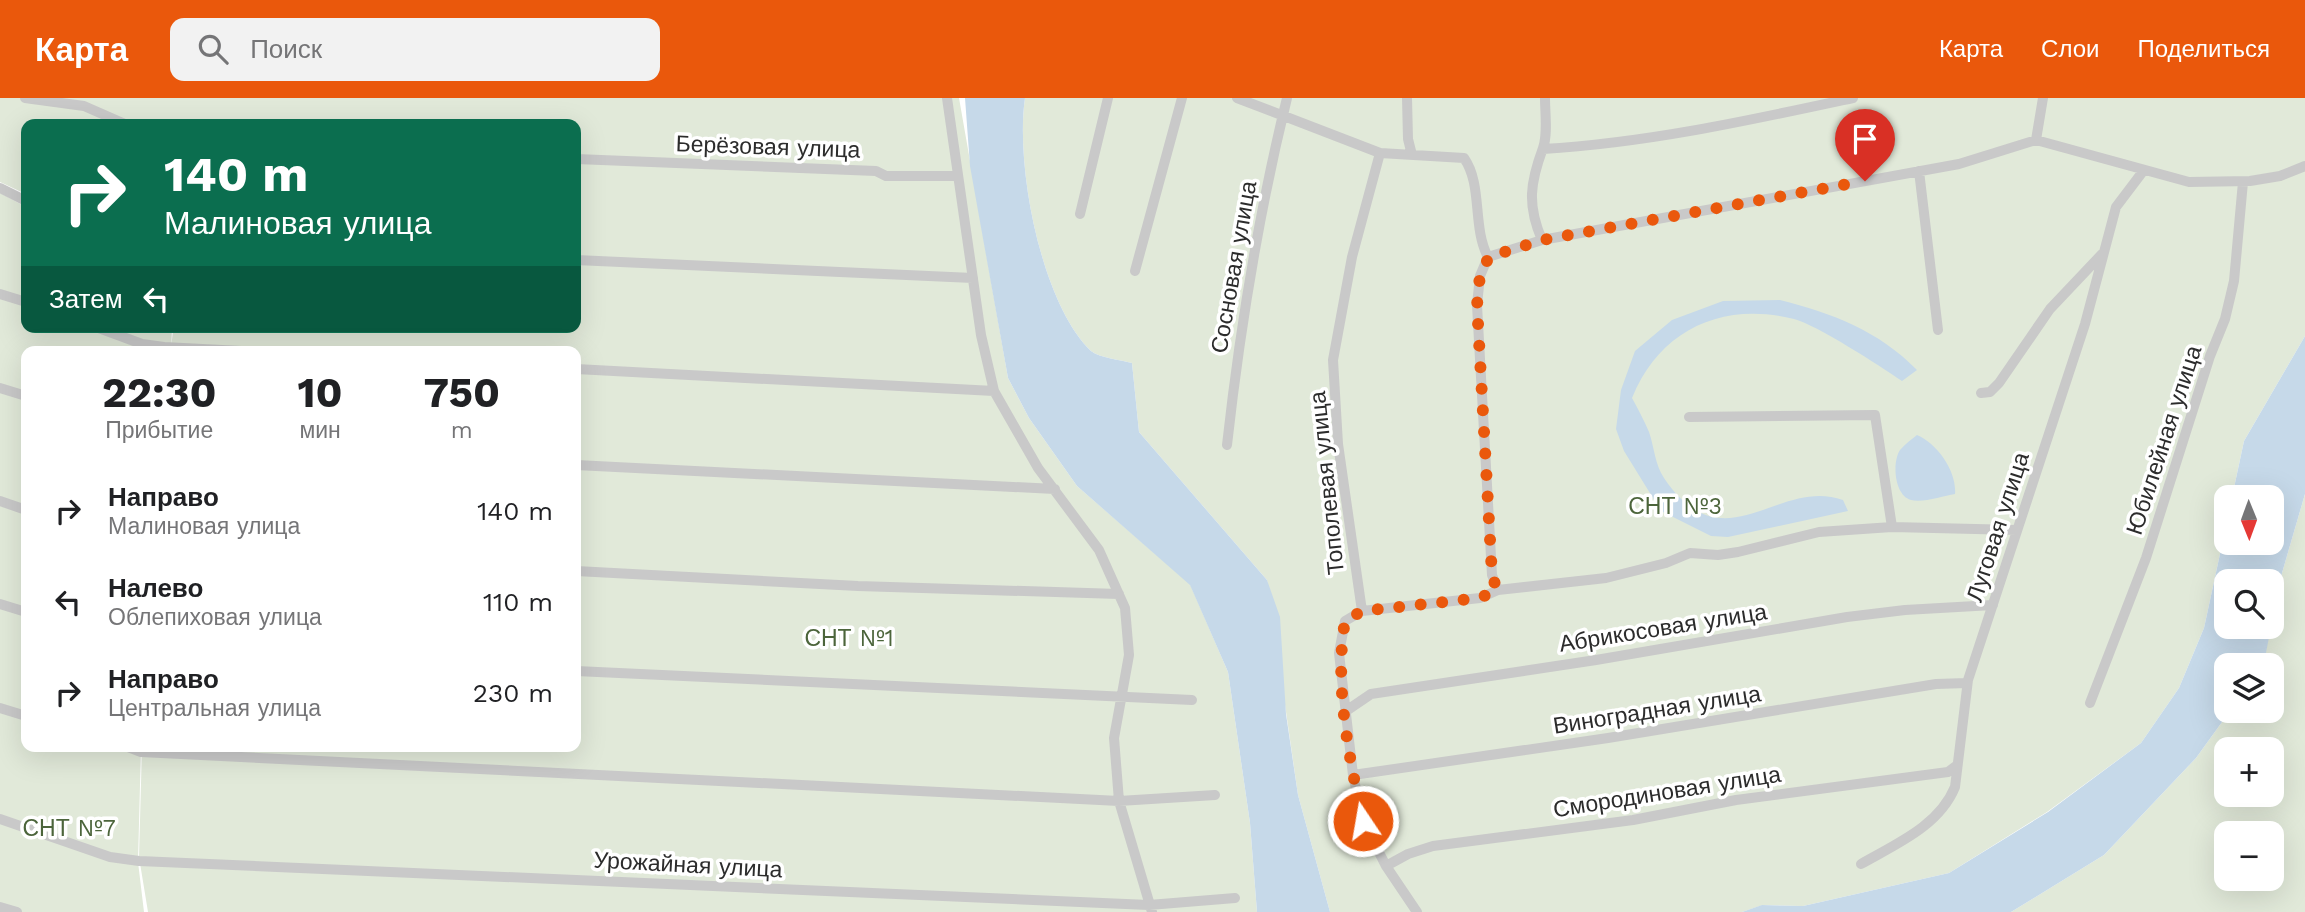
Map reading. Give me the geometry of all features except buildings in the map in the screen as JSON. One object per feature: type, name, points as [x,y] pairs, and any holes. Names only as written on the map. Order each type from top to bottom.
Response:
[{"type":"street","points":[[24,98],[84,106],[114,119]]},
{"type":"street","points":[[947,98],[981,335],[994,391],[1038,468],[1099,550],[1125,608],[1129,655],[1115,738],[1119,801],[1151,908]]},
{"type":"street","points":[[1080,214],[1108,98]]},
{"type":"street","points":[[1135,271],[1182,98]]},
{"type":"street","points":[[1237,98],[1380,153],[1464,158],[1471,168],[1477,224],[1489,257]]},
{"type":"street","name":"Сосновая улица","points":[[1227,445],[1237,357],[1253,261],[1287,98]]},
{"type":"street","points":[[1407,98],[1408,139],[1412,155]]},
{"type":"street","points":[[1542,240],[1531,200],[1532,179],[1542,149],[1545,98]]},
{"type":"street","points":[[1542,149],[1610,143],[1736,123],[1853,98]]},
{"type":"street","points":[[2036,140],[2043,98]]},
{"type":"street","points":[[1497,590],[1492,575],[1477,305],[1480,275],[1489,257],[1542,240],[1959,164],[2036,140],[2189,182],[2243,182],[2280,176],[2305,166]]},
{"type":"street","name":"Тополевая улица","points":[[1362,611],[1338,444],[1333,360],[1352,257],[1380,153]]},
{"type":"street","name":"Берёзовая улица","points":[[581,159],[876,170],[886,176],[957,176]]},
{"type":"street","name":"Луговая улица","points":[[1861,864],[1909,836],[1948,802],[1955,787],[1968,683],[2085,324],[2116,207],[2144,170]]},
{"type":"street","points":[[1919,171],[1938,330]]},
{"type":"street","name":"Юбилейная улица","points":[[2090,703],[2146,558],[2210,356],[2225,319],[2234,281],[2243,182]]},
{"type":"street","points":[[0,188],[21,198]]},
{"type":"street","points":[[1981,393],[1990,392],[2000,383],[2050,309],[2102,254]]},
{"type":"street","points":[[581,261],[973,278]]},
{"type":"street","points":[[0,294],[21,300]]},
{"type":"street","points":[[112,333],[142,344],[157,346]]},
{"type":"street","points":[[581,369],[994,391]]},
{"type":"street","points":[[0,388],[21,394]]},
{"type":"street","points":[[1689,417],[1875,415],[1892,527]]},
{"type":"street","points":[[581,466],[1055,489]]},
{"type":"street","points":[[0,501],[21,508]]},
{"type":"street","points":[[1416,912],[1363,821],[1353,775],[1339,653],[1345,621],[1362,611],[1480,598],[1497,590],[1606,578],[1666,563],[1689,553],[1718,555],[1819,532],[1892,527],[2017,530]]},
{"type":"street","points":[[581,571],[858,586],[1119,594]]},
{"type":"street","points":[[0,604],[21,610]]},
{"type":"street","name":"Абрикосовая улица","points":[[1346,711],[1371,694],[1596,660],[1847,617],[1905,610],[1993,605]]},
{"type":"street","points":[[581,671],[1121,699],[1192,700]]},
{"type":"street","name":"Виноградная улица","points":[[1353,775],[1608,738],[1923,686],[1968,683]]},
{"type":"street","points":[[0,708],[21,714]]},
{"type":"street","points":[[155,752],[1119,801],[1215,794]]},
{"type":"street","name":"Смородиновая улица","points":[[1387,866],[1408,854],[1433,846],[1948,772],[1956,766]]},
{"type":"street","name":"Урожайная улица","points":[[0,819],[110,857],[138,861],[1151,908],[1235,898]]},
{"type":"street","points":[[0,907],[17,912]]},
{"type":"green space","name":"СНТ №1","points":[[0,98],[959,98],[1008,378],[1029,418],[1077,486],[1190,584],[1228,672],[1250,823],[1257,912],[148,912],[139,857],[142,752],[581,752],[581,346],[171,346],[173,333],[581,333],[581,119],[21,119],[21,192],[0,182]]},
{"type":"green space","name":"СНТ №3","points":[[1025,98],[2305,98],[2305,336],[2244,441],[2235,485],[2214,485],[2214,555],[2220,555],[2217,569],[2214,569],[2214,582],[2204,628],[2179,688],[2141,743],[2047,812],[1949,873],[1803,906],[1763,905],[1742,912],[1330,912],[1298,795],[1267,580],[1139,432],[1132,363],[1091,351],[1073,329],[1058,301],[1036,232],[1028,195],[1023,126]]},
{"type":"green space","name":"СНТ №1","points":[[0,193],[21,204],[21,333],[172,333],[171,346],[21,346],[21,752],[141,752],[138,862],[144,912],[0,912]]},
{"type":"green space","points":[[2305,494],[2305,912],[2011,912],[2104,855],[2196,758],[2221,723],[2284,723],[2284,653],[2265,653],[2268,639],[2284,639],[2283,569]]},
{"type":"water","points":[[965,98],[1025,98],[1024,159],[1028,195],[1046,268],[1058,301],[1073,329],[1091,351],[1132,363],[1139,432],[1267,580],[1280,617],[1286,714],[1298,795],[1330,912],[1257,912],[1250,823],[1228,672],[1190,585],[1077,486],[1029,418],[1008,378],[970,166]]},
{"type":"water","points":[[1780,300],[1854,325],[1887,344],[1917,370],[1902,381],[1817,329],[1794,319],[1768,314],[1719,318],[1697,326],[1677,338],[1659,354],[1644,374],[1632,398],[1649,432],[1661,473],[1686,504],[1708,516],[1730,518],[1796,499],[1819,496],[1843,500],[1848,511],[1728,537],[1711,536],[1661,511],[1624,451],[1616,429],[1621,390],[1635,351],[1672,320],[1723,301]]},
{"type":"water","points":[[2305,336],[2305,494],[2283,569],[2217,569],[2220,555],[2284,555],[2284,485],[2235,485],[2244,441]]},
{"type":"water","points":[[1917,435],[1932,445],[1945,460],[1953,477],[1955,494],[1916,501],[1905,497],[1901,492],[1895,470],[1897,455]]},
{"type":"water","points":[[2214,582],[2214,639],[2269,639],[2266,653],[2214,653],[2214,723],[2221,723],[2196,758],[2104,855],[2011,912],[1742,912],[1762,905],[1803,906],[1949,873],[2048,812],[2141,743],[2179,688],[2204,628]]},
{"type":"route","points":[[1363,821],[1353,775],[1339,653],[1345,621],[1362,611],[1393,605],[1480,598],[1497,590],[1492,575],[1477,305],[1480,275],[1489,257],[1542,240],[1865,181]]},
{"type":"park label","name":"СНТ №7","points":[[69,828]]}]
